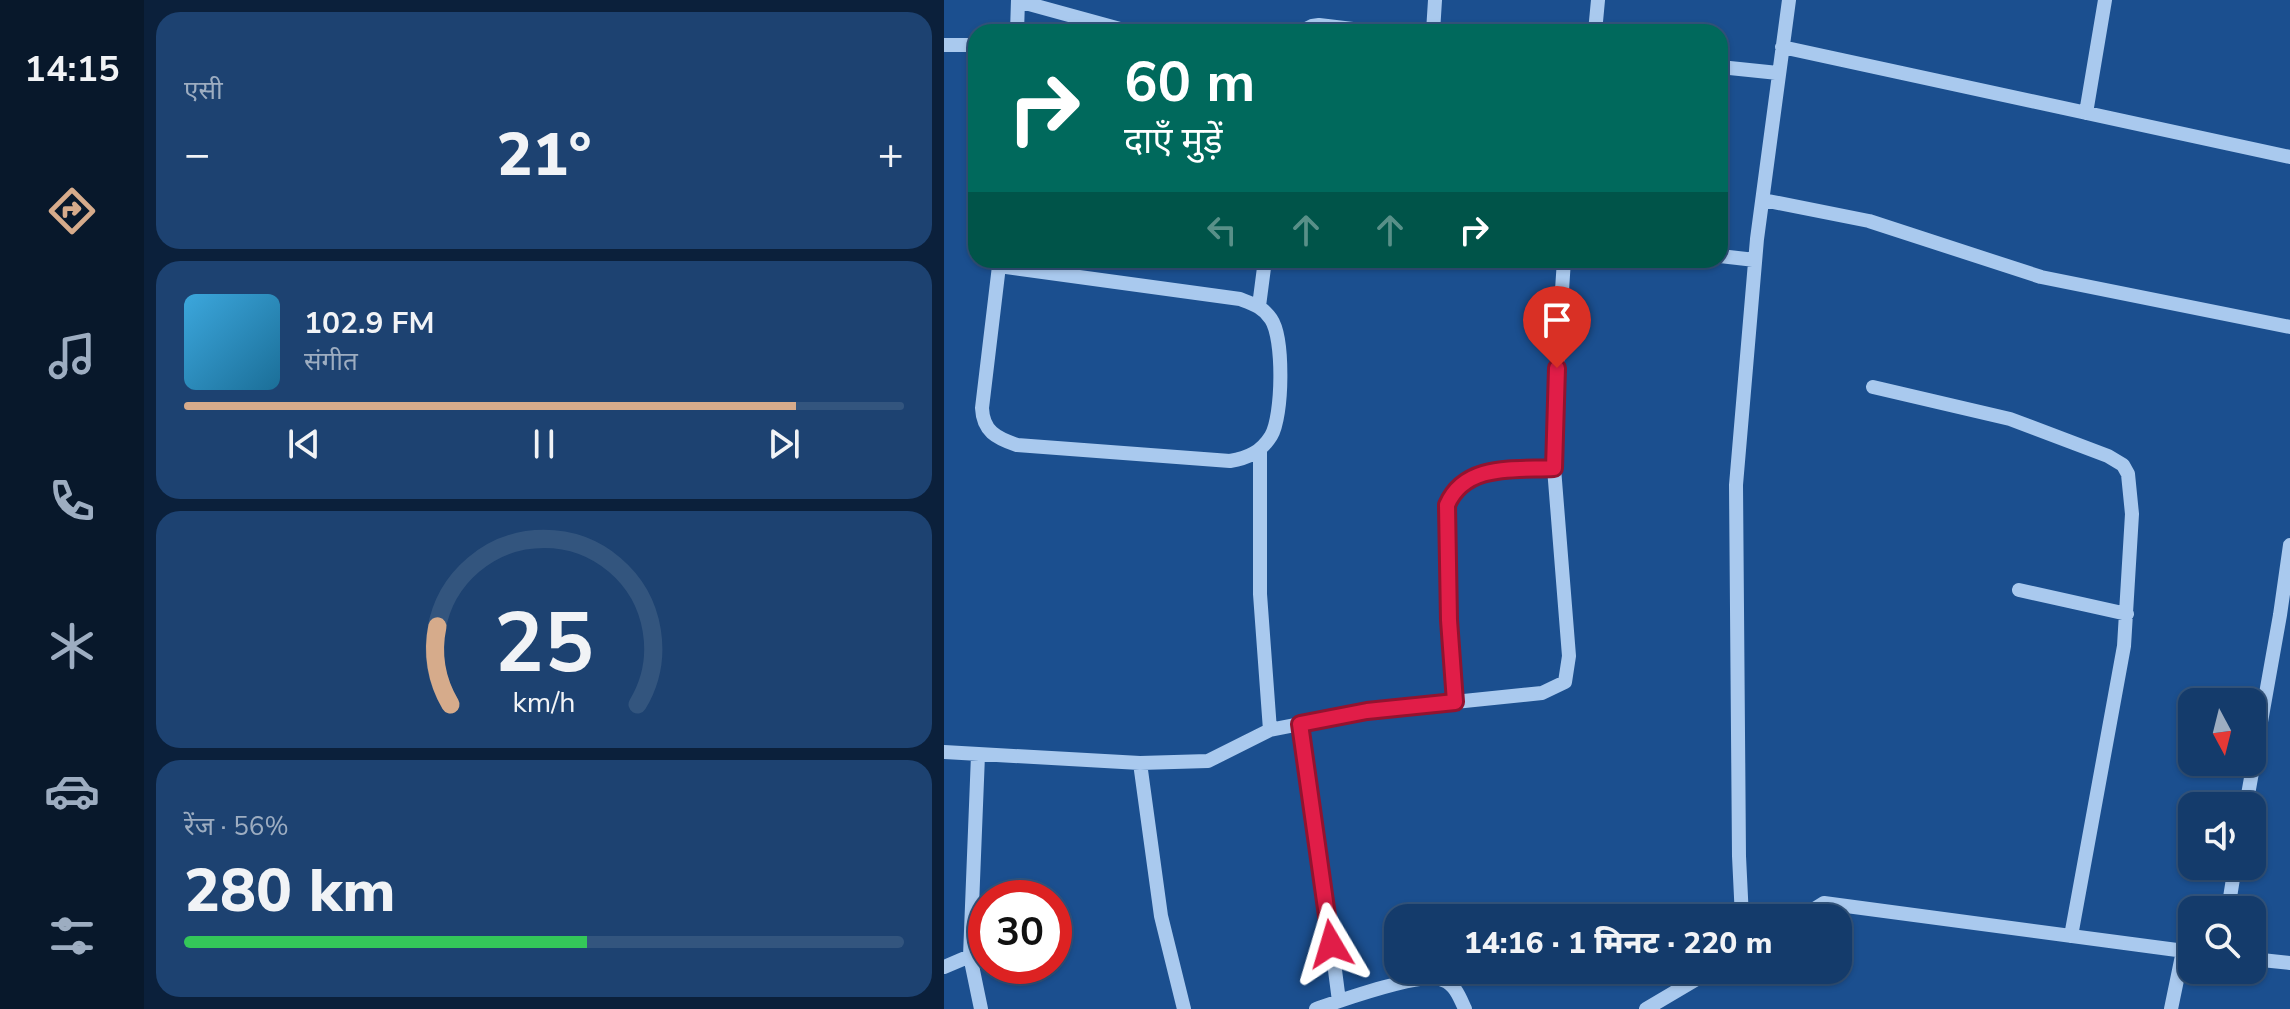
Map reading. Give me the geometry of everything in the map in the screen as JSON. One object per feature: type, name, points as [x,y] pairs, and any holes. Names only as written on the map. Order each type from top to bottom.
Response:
[{"type":"street","points":[[1017,24],[1018,0],[1103,24]]},
{"type":"street","points":[[1434,24],[1435,0]]},
{"type":"street","points":[[1596,24],[1598,0]]},
{"type":"street","points":[[1741,904],[1736,485],[1755,260],[1789,0]]},
{"type":"street","points":[[2086,113],[2105,0]]},
{"type":"street","points":[[944,45],[968,45]]},
{"type":"street","points":[[1782,47],[2290,157]]},
{"type":"street","points":[[1728,68],[1778,73]]},
{"type":"street","points":[[1763,200],[1857,218],[2041,277],[2290,327]]},
{"type":"street","points":[[1728,257],[1755,260]]},
{"type":"street","points":[[999,268],[982,408],[983,421],[989,432],[1001,440],[1017,445],[1230,461],[1247,459],[1260,450],[1272,434],[1277,420],[1279,352],[1272,321],[1259,306],[1240,299],[1033,268]]},
{"type":"street","points":[[1259,306],[1264,268]]},
{"type":"street","points":[[944,752],[1140,763],[1208,761],[1270,730],[1367,711],[1542,693],[1565,682],[1569,656],[1554,468],[1555,395],[1563,268]]},
{"type":"street","points":[[1873,387],[2010,419],[2108,456],[2123,465],[2128,474],[2132,493],[2124,646],[2071,936]]},
{"type":"street","points":[[1260,450],[1260,594],[1270,730]]},
{"type":"street","points":[[1455,702],[1447,505],[1453,491],[1475,475],[1554,468]]},
{"type":"street","points":[[2249,792],[2285,616],[2290,545]]},
{"type":"street","points":[[2019,590],[2127,614]]},
{"type":"street","points":[[1300,724],[1339,1001]]},
{"type":"street","points":[[973,880],[978,755]]},
{"type":"street","points":[[1140,763],[1161,916],[1184,1009]]},
{"type":"street","points":[[1852,907],[2178,950]]},
{"type":"street","points":[[944,967],[968,957]]},
{"type":"street","points":[[2266,960],[2290,963]]},
{"type":"street","points":[[1316,1009],[1434,977],[1447,981],[1465,1009]]},
{"type":"street","points":[[976,984],[981,1009]]},
{"type":"street","points":[[1646,1009],[1688,984]]},
{"type":"street","points":[[2171,1009],[2178,984]]},
{"type":"route","points":[[1331,944],[1300,724],[1367,711],[1455,702],[1449,620],[1447,505],[1453,491],[1475,475],[1554,468],[1557,368]]}]
